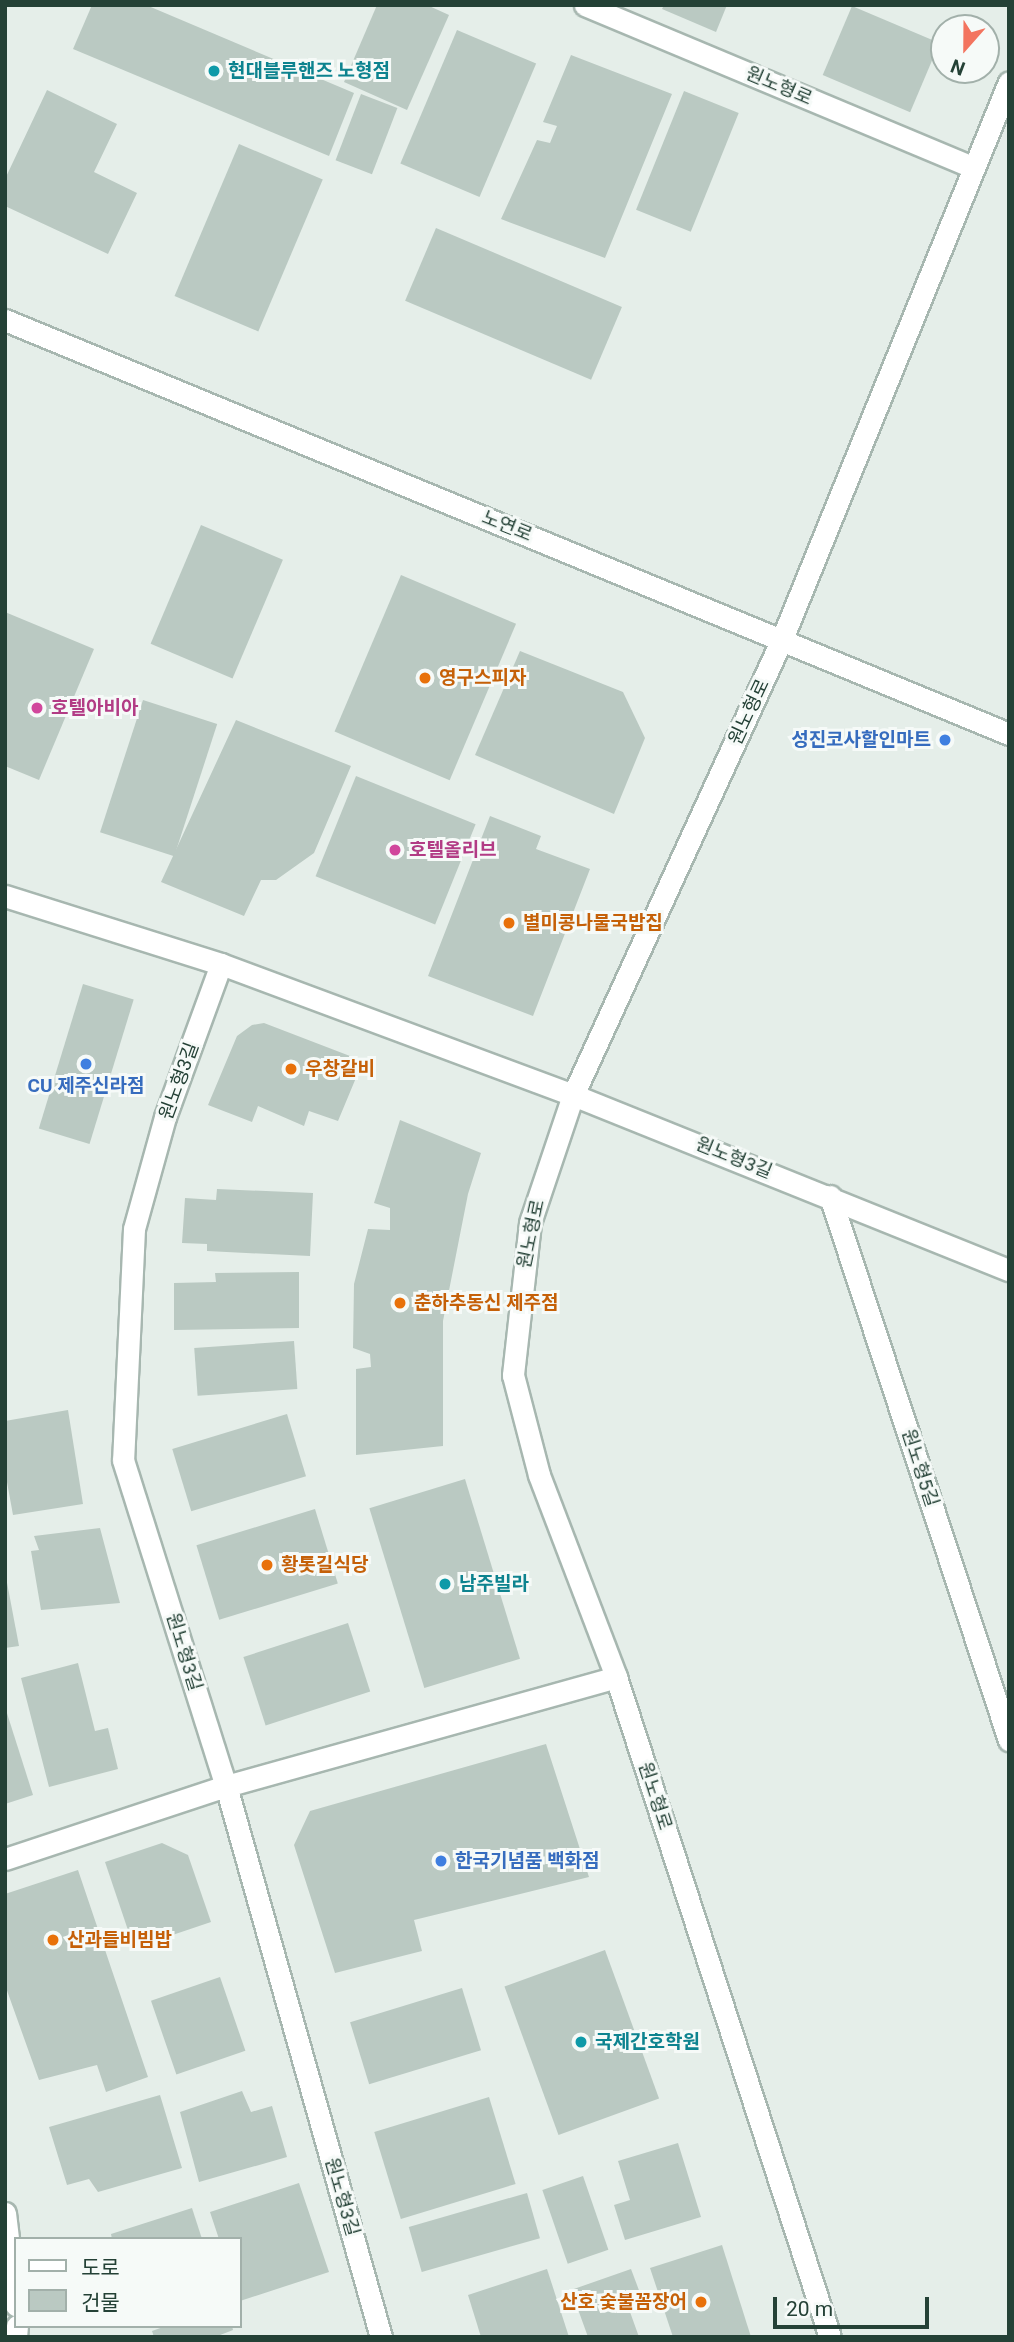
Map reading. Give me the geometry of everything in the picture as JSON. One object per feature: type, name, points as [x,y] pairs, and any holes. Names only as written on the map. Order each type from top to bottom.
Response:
[{"type":"street","name":"원노형로","points":[[585,5],[973,167]]},
{"type":"street","name":"원노형로","points":[[830,2337],[617,1677],[539,1475],[513,1375],[530,1223],[573,1095],[782,639],[1009,82]]},
{"type":"street","name":"노연로","points":[[5,320],[1009,734]]},
{"type":"street","name":"원노형3길","points":[[5,896],[221,964],[573,1095],[831,1196],[1009,1270]]},
{"type":"street","name":"원노형3길","points":[[221,964],[165,1117],[134,1229],[123,1460],[226,1786],[381,2337]]},
{"type":"street","name":"원노형5길","points":[[831,1196],[1009,1740]]},
{"type":"street","points":[[5,1859],[226,1786],[617,1677]]},
{"type":"street","points":[[5,2213],[14,2288]]},
{"type":"building","name":"현대블루핸즈 노형점","points":[[92,5],[146,5],[354,93],[329,156],[73,49]]},
{"type":"building","points":[[377,5],[427,5],[449,15],[407,110],[344,82]]},
{"type":"building","points":[[664,5],[727,5],[716,32],[662,9]]},
{"type":"building","points":[[852,6],[930,39],[930,65],[910,112],[823,75]]},
{"type":"building","points":[[457,30],[536,64],[480,197],[400,163]]},
{"type":"building","points":[[571,55],[672,94],[605,258],[501,219],[537,140],[550,143],[557,126],[543,122]]},
{"type":"building","points":[[47,90],[117,124],[94,172],[137,193],[108,254],[5,206],[5,179]]},
{"type":"building","points":[[684,91],[739,113],[691,232],[636,210]]},
{"type":"building","points":[[361,94],[397,108],[372,174],[336,160]]},
{"type":"building","points":[[239,144],[323,180],[258,331],[175,296]]},
{"type":"building","points":[[436,228],[622,307],[591,380],[405,301]]},
{"type":"building","points":[[201,525],[283,560],[233,679],[151,644]]},
{"type":"building","name":"영구스피자","points":[[401,575],[516,624],[450,780],[335,731]]},
{"type":"building","name":"호텔아비아","points":[[5,612],[94,649],[39,780],[5,766]]},
{"type":"building","points":[[520,651],[623,692],[645,738],[614,814],[475,755]]},
{"type":"building","points":[[143,700],[217,724],[174,856],[100,832]]},
{"type":"building","points":[[236,720],[351,766],[314,853],[276,880],[261,880],[244,916],[161,882]]},
{"type":"building","name":"호텔올리브","points":[[356,776],[476,824],[435,924],[316,876]]},
{"type":"building","name":"별미콩나물국밥집","points":[[490,816],[541,836],[536,849],[590,869],[533,1016],[428,976]]},
{"type":"building","name":"CU 제주신라점","points":[[83,984],[134,999],[90,1144],[39,1128]]},
{"type":"building","name":"우창갈비","points":[[264,1023],[363,1061],[338,1121],[309,1111],[304,1126],[258,1106],[252,1122],[208,1105],[237,1036],[252,1025]]},
{"type":"building","name":"춘하추동신 제주점","points":[[400,1120],[481,1153],[468,1194],[443,1321],[443,1446],[356,1455],[356,1369],[371,1367],[370,1354],[353,1348],[354,1284],[368,1229],[390,1230],[390,1208],[374,1203]]},
{"type":"building","points":[[217,1189],[313,1193],[310,1256],[207,1251],[207,1244],[182,1243],[185,1198],[216,1200]]},
{"type":"building","points":[[299,1272],[299,1328],[174,1330],[174,1283],[216,1282],[215,1273]]},
{"type":"building","points":[[294,1341],[297,1389],[198,1396],[194,1348]]},
{"type":"building","points":[[68,1410],[83,1504],[13,1515],[5,1471],[5,1421]]},
{"type":"building","points":[[287,1414],[306,1476],[191,1511],[172,1449]]},
{"type":"building","name":"남주빌라","points":[[465,1479],[520,1659],[424,1688],[369,1508]]},
{"type":"building","name":"황톳길식당","points":[[315,1509],[338,1584],[219,1620],[196,1545]]},
{"type":"building","points":[[100,1528],[120,1603],[41,1610],[31,1551],[39,1550],[34,1536]]},
{"type":"building","points":[[5,1572],[19,1646],[5,1648]]},
{"type":"building","points":[[348,1623],[370,1691],[266,1725],[243,1657]]},
{"type":"building","points":[[78,1663],[95,1731],[108,1728],[118,1769],[49,1787],[21,1678]]},
{"type":"building","points":[[5,1707],[33,1795],[5,1804]]},
{"type":"building","name":"한국기념품 백화점","points":[[546,1744],[589,1877],[414,1920],[422,1951],[335,1973],[294,1845],[310,1811]]},
{"type":"building","points":[[162,1843],[188,1855],[211,1922],[134,1948],[105,1862]]},
{"type":"building","name":"산과들비빔밥","points":[[78,1870],[148,2077],[106,2092],[97,2065],[39,2080],[5,1985],[5,1894]]},
{"type":"building","name":"국제간호학원","points":[[605,1950],[659,2098],[558,2135],[504,1987]]},
{"type":"building","points":[[220,1977],[245,2051],[176,2075],[151,2001]]},
{"type":"building","points":[[462,1988],[481,2050],[369,2084],[350,2022]]},
{"type":"building","points":[[242,2091],[251,2112],[272,2106],[287,2157],[199,2182],[180,2112]]},
{"type":"building","points":[[160,2095],[182,2168],[98,2192],[89,2179],[67,2185],[49,2127]]},
{"type":"building","points":[[489,2097],[516,2184],[401,2219],[374,2132]]},
{"type":"building","points":[[678,2143],[701,2217],[625,2240],[614,2205],[630,2200],[618,2161]]},
{"type":"building","points":[[583,2176],[608,2250],[568,2264],[542,2190]]},
{"type":"building","points":[[299,2183],[329,2272],[242,2300],[242,2237],[218,2237],[210,2212]]},
{"type":"building","points":[[527,2193],[540,2238],[422,2272],[409,2227]]},
{"type":"building","points":[[192,2208],[201,2237],[112,2237],[111,2234]]},
{"type":"building","name":"산호 숯불꼼장어","points":[[722,2245],[751,2337],[673,2337],[650,2268]]},
{"type":"building","points":[[547,2269],[569,2337],[481,2337],[468,2295]]},
{"type":"building","points":[[631,2269],[640,2293],[625,2298],[639,2337],[588,2337],[571,2290]]},
{"type":"building","points":[[160,2328],[233,2330],[215,2337],[154,2337],[152,2331]]},
{"type":"place","name":"현대블루핸즈 노형점","points":[[214,71]]},
{"type":"place","name":"영구스피자","points":[[425,678]]},
{"type":"place","name":"호텔아비아","points":[[37,708]]},
{"type":"place","name":"성진코사할인마트","points":[[945,740]]},
{"type":"place","name":"호텔올리브","points":[[395,850]]},
{"type":"place","name":"별미콩나물국밥집","points":[[509,923]]},
{"type":"place","name":"CU 제주신라점","points":[[86,1064]]},
{"type":"place","name":"우창갈비","points":[[291,1069]]},
{"type":"place","name":"춘하추동신 제주점","points":[[400,1303]]},
{"type":"place","name":"황톳길식당","points":[[267,1565]]},
{"type":"place","name":"남주빌라","points":[[445,1584]]},
{"type":"place","name":"한국기념품 백화점","points":[[441,1861]]},
{"type":"place","name":"산과들비빔밥","points":[[53,1940]]},
{"type":"place","name":"국제간호학원","points":[[581,2042]]},
{"type":"place","name":"산호 숯불꼼장어","points":[[701,2302]]}]
